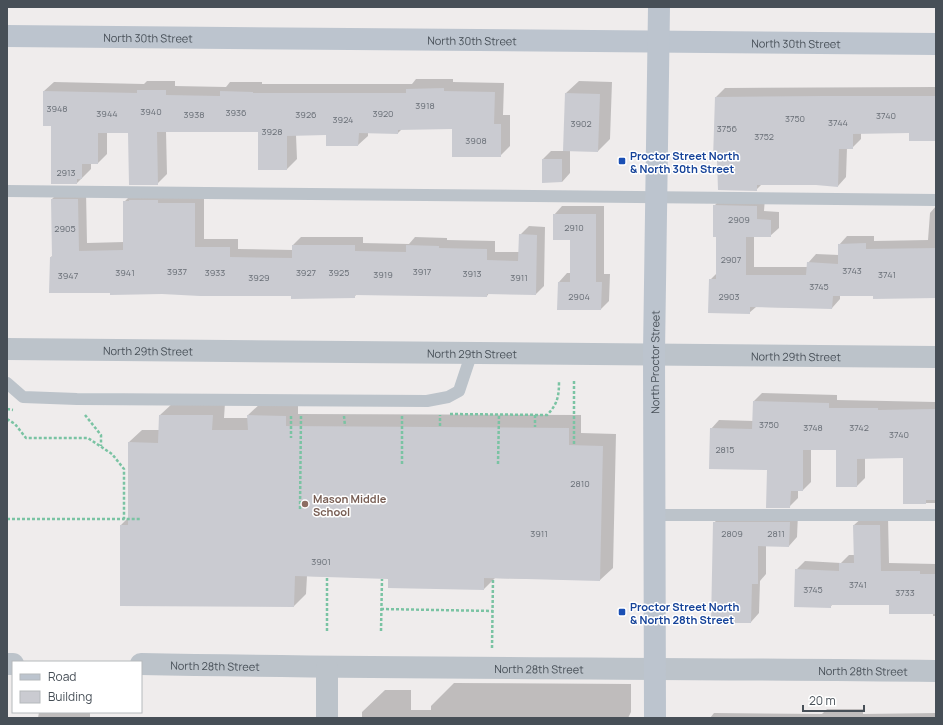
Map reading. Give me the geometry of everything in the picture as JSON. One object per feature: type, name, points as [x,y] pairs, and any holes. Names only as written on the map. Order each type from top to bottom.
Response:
[{"type":"main road","name":"North Proctor Street","points":[[655,718],[654,353],[659,7]]},
{"type":"main road","name":"North 30th Street","points":[[7,36],[659,40],[936,44]]},
{"type":"street","name":"North 29th Street","points":[[7,349],[654,353],[936,357]]},
{"type":"street","name":"North 28th Street","points":[[142,664],[327,668],[654,668],[936,671]]},
{"type":"street","points":[[327,668],[327,718]]},
{"type":"lane","points":[[7,191],[656,196],[936,200]]},
{"type":"lane","points":[[7,383],[23,397],[427,401],[448,397],[460,391],[472,352]]},
{"type":"lane","points":[[654,514],[936,515]]},
{"type":"path","points":[[574,381],[574,446]]},
{"type":"path","points":[[82,412],[101,435],[101,446]]},
{"type":"path","points":[[291,413],[291,438]]},
{"type":"path","points":[[300,509],[301,413]]},
{"type":"path","points":[[344,414],[345,426]]},
{"type":"path","points":[[402,414],[402,464]]},
{"type":"path","points":[[440,414],[440,426]]},
{"type":"path","points":[[498,464],[499,414]]},
{"type":"path","points":[[535,415],[535,427]]},
{"type":"path","points":[[7,419],[15,424],[26,438],[88,438],[112,454],[124,469],[124,519]]},
{"type":"path","points":[[7,519],[140,519]]},
{"type":"path","points":[[327,577],[327,631]]},
{"type":"path","points":[[492,630],[493,578]]},
{"type":"path","points":[[381,631],[382,579]]},
{"type":"path","points":[[381,610],[493,610]]},
{"type":"building","points":[[444,88],[444,91],[495,92],[494,124],[501,124],[501,157],[452,157],[452,129],[398,130],[398,134],[359,133],[358,146],[326,146],[326,135],[287,136],[287,170],[258,170],[258,132],[157,132],[158,185],[129,185],[128,133],[98,133],[98,164],[82,164],[82,179],[77,179],[77,184],[51,184],[51,126],[43,126],[43,91],[137,93],[137,90],[166,90],[166,95],[220,96],[220,91],[253,93],[406,93],[406,89]]},
{"type":"building","points":[[565,93],[600,94],[598,152],[563,151]]},
{"type":"building","points":[[936,96],[936,141],[909,141],[909,133],[853,134],[853,149],[839,149],[838,187],[816,185],[757,185],[757,191],[718,190],[717,159],[713,159],[715,97]]},
{"type":"building","points":[[542,159],[562,159],[562,182],[542,183]]},
{"type":"building","points":[[51,199],[78,199],[79,251],[123,250],[123,201],[129,200],[158,200],[158,203],[195,203],[195,247],[230,247],[230,257],[292,258],[292,245],[355,245],[355,251],[406,252],[406,245],[439,246],[439,248],[487,249],[487,260],[518,261],[519,234],[537,235],[536,295],[487,294],[487,297],[355,295],[355,298],[291,299],[291,296],[200,296],[162,294],[110,295],[110,293],[49,293],[50,257],[52,257]]},
{"type":"building","points":[[713,205],[757,206],[757,219],[771,220],[771,237],[746,237],[746,275],[806,275],[807,262],[838,264],[838,244],[866,243],[866,249],[936,248],[936,298],[873,299],[873,296],[833,296],[832,309],[750,307],[750,314],[708,313],[709,279],[716,279],[716,237],[713,237]]},
{"type":"building","points":[[553,214],[596,214],[596,282],[602,282],[601,310],[557,310],[558,282],[570,282],[570,240],[553,240]]},
{"type":"building","points":[[753,401],[829,403],[829,408],[878,408],[878,410],[936,409],[936,500],[926,500],[926,504],[903,504],[903,458],[857,459],[857,487],[836,487],[836,450],[803,450],[803,491],[791,491],[790,508],[766,508],[767,470],[709,469],[710,428],[752,429]]},
{"type":"building","points":[[159,415],[213,415],[212,430],[248,430],[247,415],[286,416],[286,426],[569,428],[569,445],[603,446],[600,581],[484,578],[484,590],[388,588],[388,579],[295,576],[294,607],[120,606],[120,525],[128,525],[128,442],[158,443]]},
{"type":"building","points":[[713,522],[790,522],[789,547],[758,546],[758,584],[752,584],[751,623],[711,623]]},
{"type":"building","points":[[853,525],[880,525],[881,571],[920,571],[920,574],[936,574],[936,614],[889,614],[889,605],[831,605],[831,608],[794,607],[795,569],[839,571],[839,563],[854,563]]},
{"type":"place","name":"Proctor Street North & North 30th Street","points":[[622,161]]},
{"type":"place","name":"Mason Middle School","points":[[305,504]]},
{"type":"place","name":"Proctor Street North & North 28th Street","points":[[622,612]]}]
